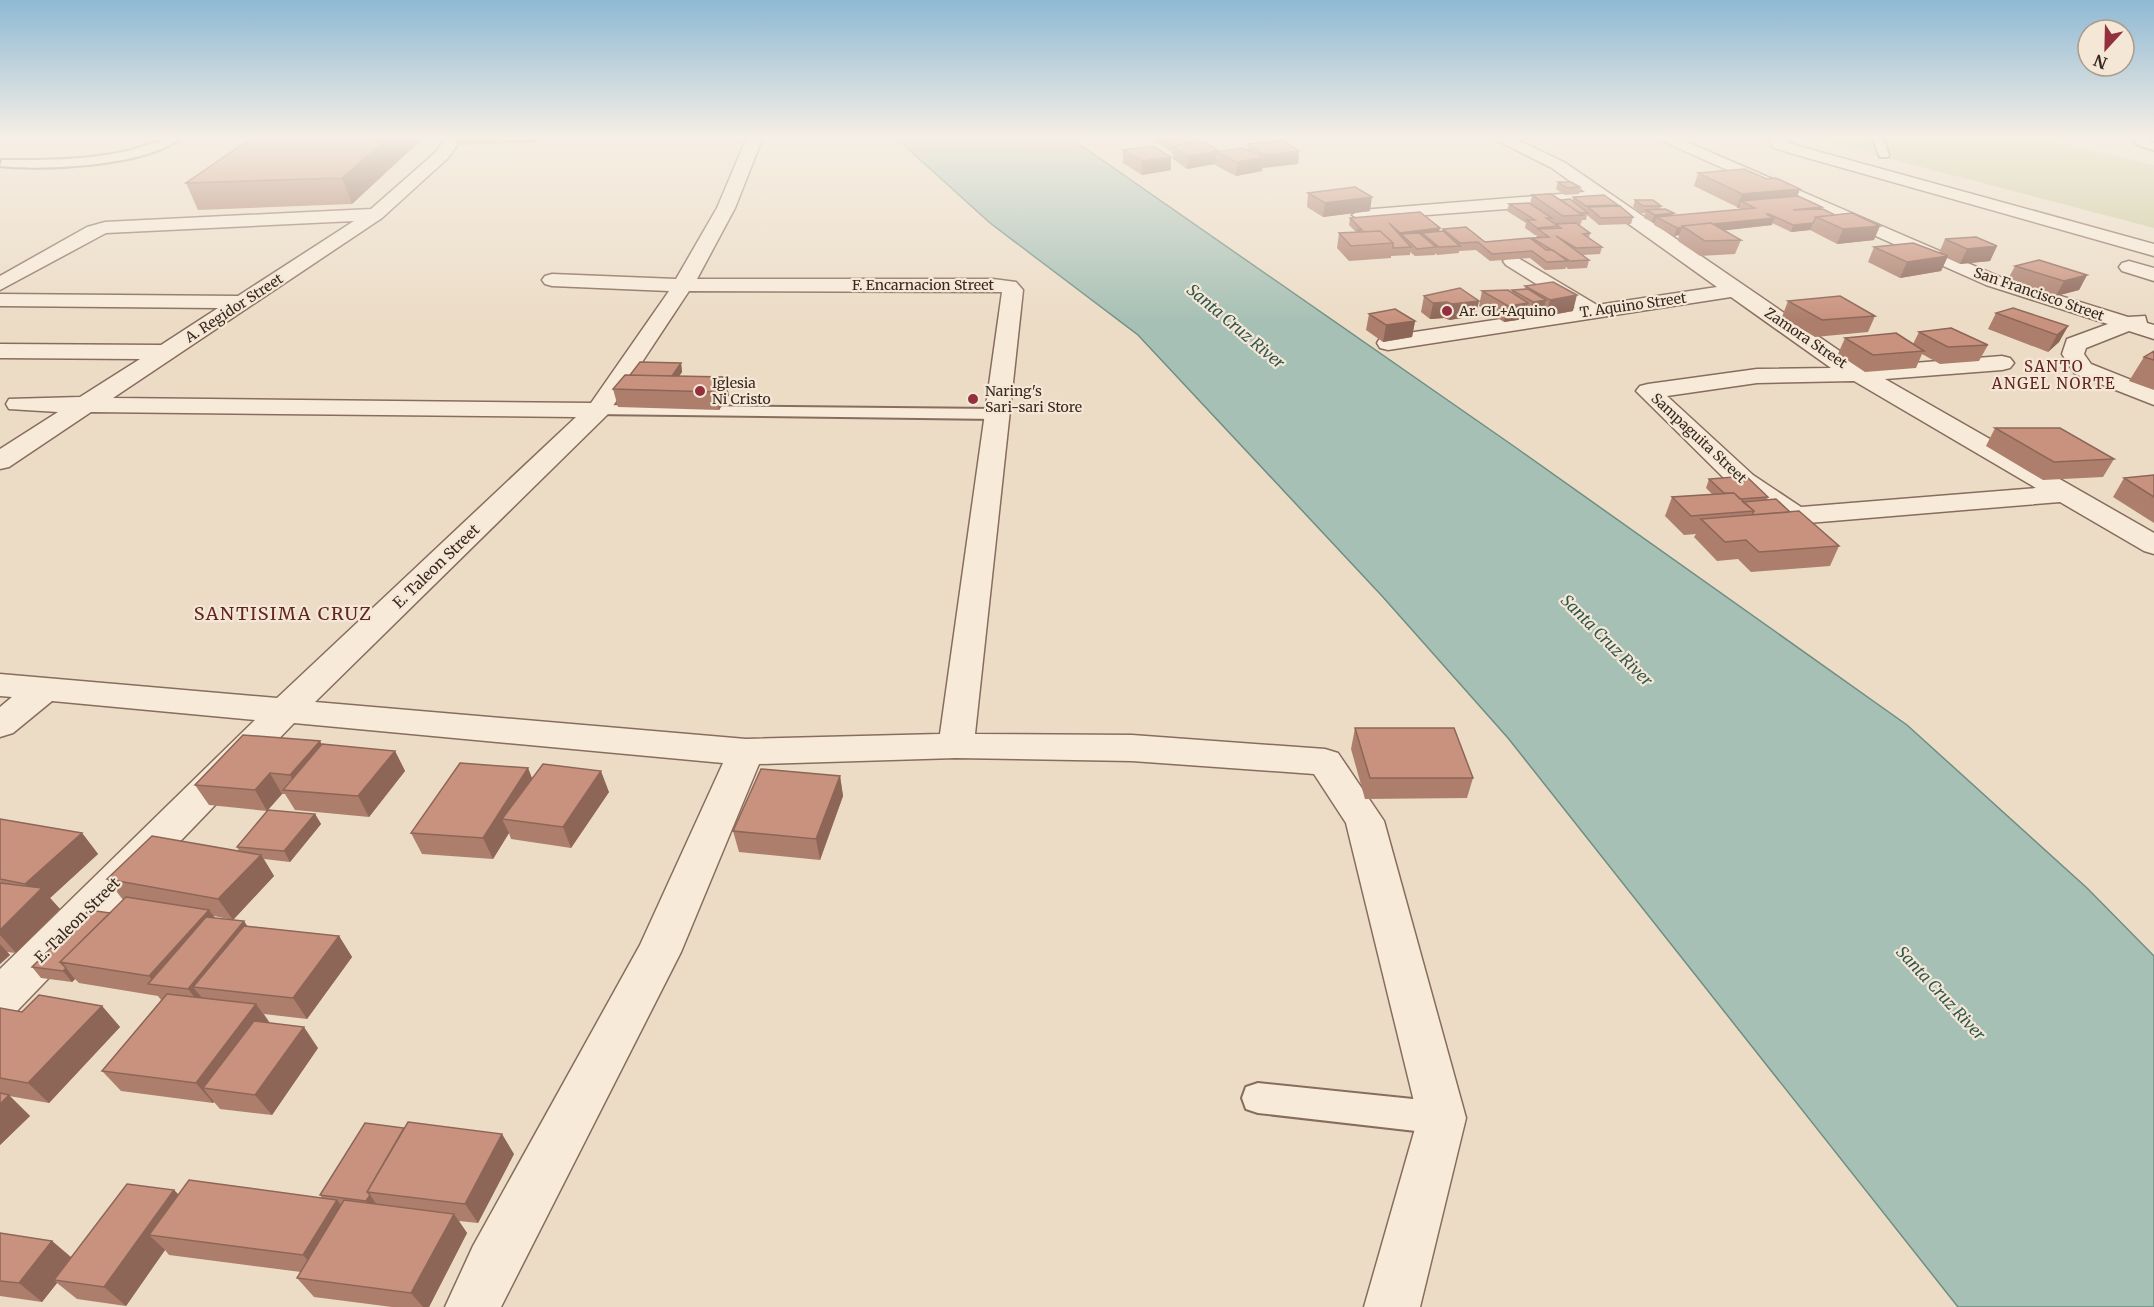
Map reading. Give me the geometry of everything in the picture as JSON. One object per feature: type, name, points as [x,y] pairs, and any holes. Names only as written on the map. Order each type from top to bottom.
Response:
[{"type":"street","name":"A. Regidor Street","points":[[0,461],[376,214],[394,198]]},
{"type":"street","name":"E. Taleon Street","points":[[0,998],[287,709],[598,410],[683,285],[730,198]]},
{"type":"street","points":[[1361,214],[1577,198]]},
{"type":"street","name":"Zamora Street","points":[[1607,198],[1836,361],[1862,374],[2062,494],[2154,545]]},
{"type":"street","name":"San Francisco Street","points":[[1802,198],[1993,281],[2154,332]]},
{"type":"street","points":[[1962,198],[2154,250]]},
{"type":"street","points":[[0,312],[5,290],[94,231],[105,228],[376,214]]},
{"type":"street","points":[[1513,261],[1593,310]]},
{"type":"street","points":[[2129,267],[2154,275]]},
{"type":"street","name":"F. Encarnacion Street","points":[[552,280],[683,285],[1009,286],[1013,290],[956,746]]},
{"type":"street","points":[[5,290],[241,302]]},
{"type":"street","name":"T. Aquino Street","points":[[1388,343],[1735,290]]},
{"type":"street","points":[[2154,313],[2075,344],[2073,354],[2083,369],[2154,398]]},
{"type":"street","points":[[0,351],[167,352]]},
{"type":"street","points":[[1862,374],[2002,363]]},
{"type":"street","name":"Sampaguita Street","points":[[1862,374],[1757,376],[1648,391],[1743,481],[1796,516],[2062,494]]},
{"type":"street","points":[[18,404],[598,410]]},
{"type":"street","points":[[0,685],[746,752],[956,746],[1132,747],[1325,762],[1365,821],[1442,1118],[1392,1307]]},
{"type":"street","points":[[0,725],[46,688]]},
{"type":"street","points":[[472,1307],[492,1265],[659,952],[746,752]]},
{"type":"lane","points":[[598,410],[997,414]]},
{"type":"lane","points":[[1258,1098],[1442,1118]]},
{"type":"green space","points":[[2040,198],[2154,198],[2154,228]]},
{"type":"water","name":"Santa Cruz River","points":[[962,198],[1157,198],[1515,447],[1907,725],[2087,888],[2154,956],[2154,1307],[1958,1307],[1508,738],[1382,596],[1138,335],[990,223]]},
{"type":"building","points":[[1316,198],[1364,198],[1325,203]]},
{"type":"building","points":[[1536,198],[1557,198],[1583,215],[1563,216]]},
{"type":"building","points":[[1574,198],[1608,198],[1618,205],[1586,206]]},
{"type":"building","points":[[1802,198],[1822,207],[1793,210],[1823,209],[1835,215],[1816,217],[1813,223],[1793,225],[1766,214],[1774,218],[1682,226],[1682,228],[1677,228],[1656,217],[1755,208],[1741,201]]},
{"type":"building","points":[[1570,199],[1588,213],[1580,213],[1561,200]]},
{"type":"building","points":[[1635,200],[1653,200],[1661,206],[1643,206]]},
{"type":"building","points":[[1529,203],[1552,218],[1546,218],[1558,226],[1537,228],[1527,220],[1535,220],[1509,204]]},
{"type":"building","points":[[1620,206],[1633,217],[1601,218],[1588,207]]},
{"type":"building","points":[[1665,209],[1674,213],[1655,215],[1646,210]]},
{"type":"building","points":[[1420,212],[1440,228],[1400,233],[1389,223],[1411,247],[1393,248],[1393,243],[1380,231],[1360,232],[1358,230],[1362,230],[1350,218]]},
{"type":"building","points":[[1852,213],[1880,226],[1843,229],[1816,217]]},
{"type":"building","points":[[1576,223],[1590,233],[1583,234],[1602,247],[1576,248],[1556,236],[1589,260],[1570,261],[1532,238],[1549,237],[1538,229],[1561,228],[1556,224]]},
{"type":"building","points":[[1711,223],[1741,240],[1705,241],[1682,226]]},
{"type":"building","points":[[1466,227],[1485,242],[1530,238],[1546,250],[1553,250],[1567,261],[1547,262],[1532,251],[1492,254],[1478,242],[1460,243],[1443,229]]},
{"type":"building","points":[[1380,231],[1393,243],[1351,246],[1339,233]]},
{"type":"building","points":[[1443,231],[1460,246],[1439,247],[1422,233]]},
{"type":"building","points":[[1419,233],[1436,247],[1417,249],[1401,234]]},
{"type":"building","points":[[1976,237],[1997,246],[1967,249],[1945,239]]},
{"type":"building","points":[[1913,243],[1948,256],[1907,262],[1874,247]]},
{"type":"building","points":[[2039,260],[2087,275],[2064,281],[2015,266]]},
{"type":"building","points":[[1553,282],[1577,295],[1550,300],[1525,286]]},
{"type":"building","points":[[1460,288],[1479,301],[1452,304],[1433,303],[1424,296]]},
{"type":"building","points":[[1528,289],[1546,300],[1533,302],[1512,290]]},
{"type":"building","points":[[1508,290],[1528,303],[1508,306],[1482,291]]},
{"type":"building","points":[[1840,296],[1875,316],[1822,320],[1788,301]]},
{"type":"building","points":[[2013,308],[2068,326],[2057,335],[1996,313]]},
{"type":"building","points":[[1395,309],[1415,321],[1386,325],[1369,314]]},
{"type":"building","points":[[1951,328],[1988,345],[1948,347],[1919,332]]},
{"type":"building","points":[[1896,333],[1924,351],[1873,355],[1845,338]]},
{"type":"building","points":[[2154,351],[2154,360],[2144,357]]},
{"type":"building","points":[[640,362],[681,363],[672,376],[630,375]]},
{"type":"building","points":[[625,375],[725,377],[716,392],[613,389]]},
{"type":"building","points":[[1995,428],[2060,428],[2114,459],[2054,462]]},
{"type":"building","points":[[2154,475],[2154,497],[2124,478]]},
{"type":"building","points":[[1746,476],[1768,497],[1740,499],[1734,493],[1724,493],[1709,479]]},
{"type":"building","points":[[1734,493],[1754,511],[1691,516],[1672,497]]},
{"type":"building","points":[[1776,499],[1790,512],[1752,515],[1754,511],[1743,502]]},
{"type":"building","points":[[1799,511],[1839,546],[1759,552],[1746,540],[1725,542],[1701,519]]},
{"type":"building","points":[[1355,728],[1454,728],[1473,778],[1370,778]]},
{"type":"building","points":[[243,735],[320,741],[290,775],[270,773],[255,790],[195,785]]},
{"type":"building","points":[[322,744],[395,751],[358,796],[283,790]]},
{"type":"building","points":[[460,763],[528,768],[483,838],[411,833]]},
{"type":"building","points":[[543,764],[601,771],[563,827],[502,819]]},
{"type":"building","points":[[761,769],[840,776],[816,839],[733,831]]},
{"type":"building","points":[[268,810],[315,814],[284,851],[237,847]]},
{"type":"building","points":[[0,819],[82,833],[25,884],[0,879]]},
{"type":"building","points":[[152,836],[261,855],[218,899],[107,879]]},
{"type":"building","points":[[0,883],[42,888],[0,930]]},
{"type":"building","points":[[126,897],[209,910],[149,976],[60,962]]},
{"type":"building","points":[[89,910],[110,913],[60,962],[66,968],[63,971],[32,967]]},
{"type":"building","points":[[206,917],[244,921],[188,989],[148,984]]},
{"type":"building","points":[[244,926],[339,936],[293,998],[193,987]]},
{"type":"building","points":[[167,994],[256,1004],[196,1083],[102,1071]]},
{"type":"building","points":[[39,995],[102,1006],[28,1083],[0,1078],[0,1008],[22,1012]]},
{"type":"building","points":[[254,1021],[304,1027],[255,1095],[203,1088]]},
{"type":"building","points":[[0,1093],[9,1095],[0,1104]]},
{"type":"building","points":[[408,1122],[502,1134],[465,1204],[367,1192]]},
{"type":"building","points":[[365,1123],[404,1128],[367,1192],[370,1195],[366,1201],[320,1195]]},
{"type":"building","points":[[189,1180],[337,1200],[303,1255],[149,1235]]},
{"type":"building","points":[[127,1184],[174,1190],[104,1287],[54,1280]]},
{"type":"building","points":[[344,1200],[454,1214],[411,1293],[297,1278]]},
{"type":"building","points":[[0,1233],[52,1241],[19,1283],[0,1281]]},
{"type":"place","name":"Ar. GL+Aquino","points":[[1447,311]]},
{"type":"place","name":"Iglesia Ni Cristo","points":[[700,391]]},
{"type":"place","name":"Naring's Sari-sari Store","points":[[973,399]]},
{"type":"district","name":"SANTO ANGEL NORTE","points":[[2054,374]]},
{"type":"district","name":"SANTISIMA CRUZ","points":[[283,613]]}]
